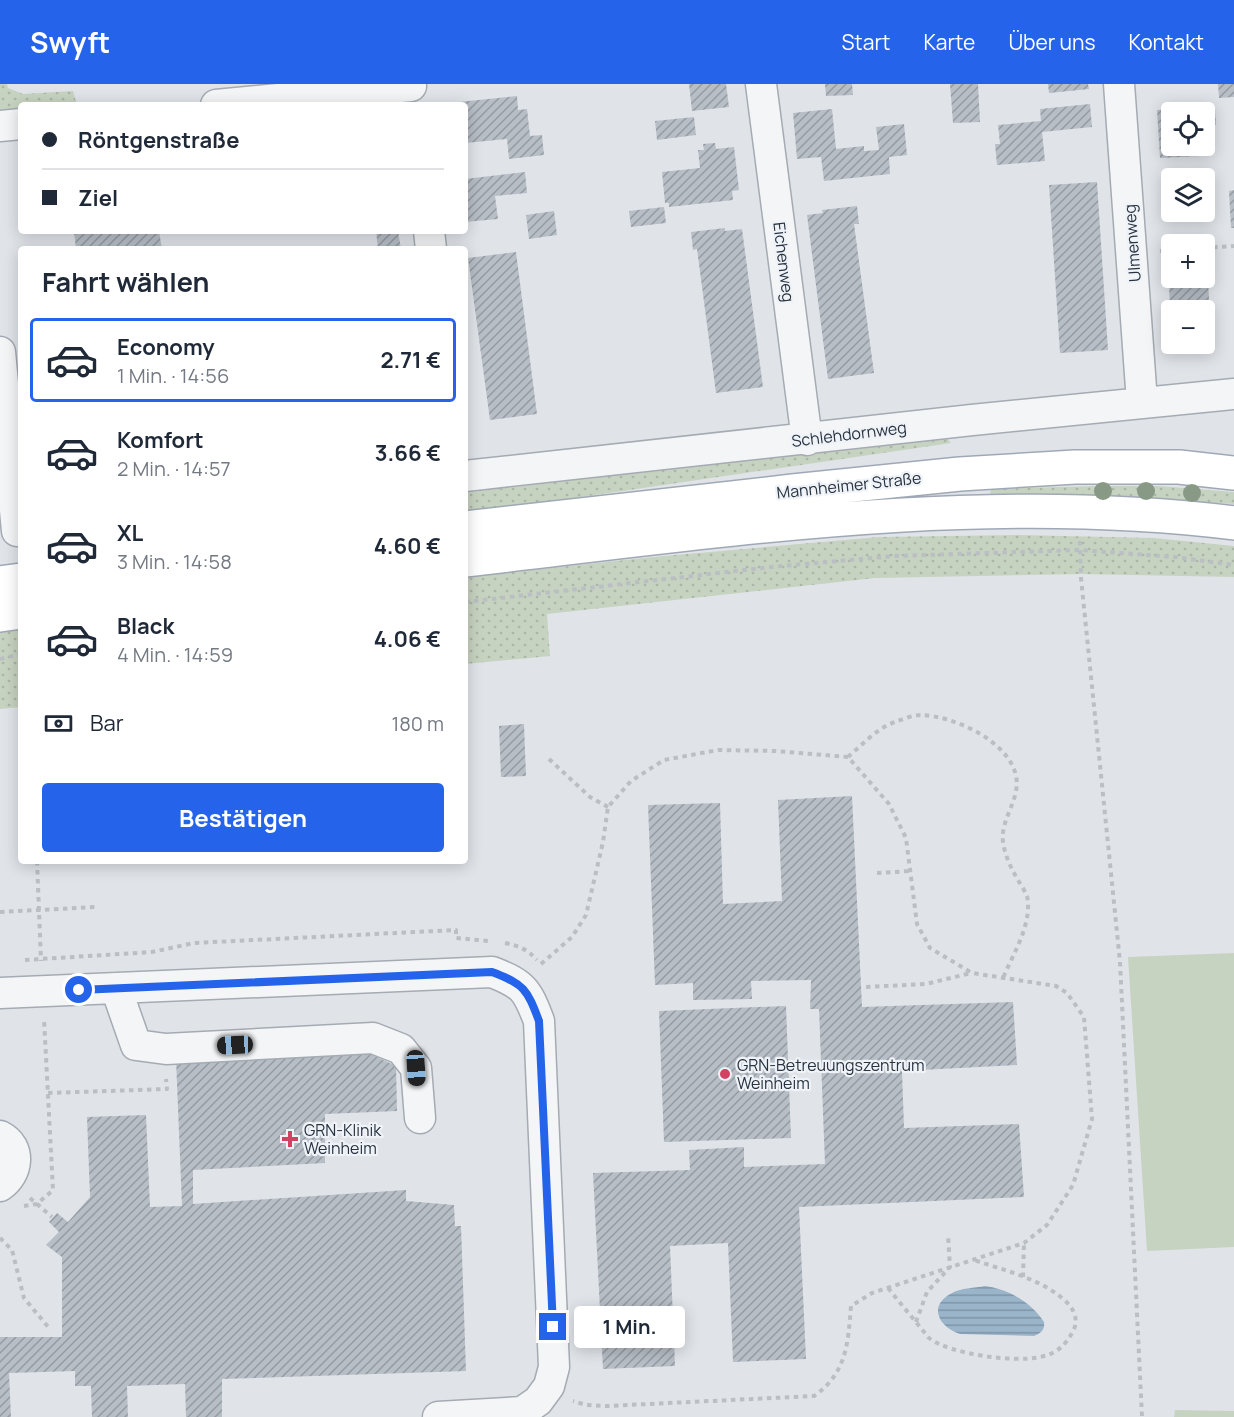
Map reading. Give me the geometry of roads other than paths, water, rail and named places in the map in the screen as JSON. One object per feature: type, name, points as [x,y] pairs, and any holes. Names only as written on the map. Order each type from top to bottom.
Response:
[{"type":"main road","name":"Mannheimer Straße","points":[[468,528],[960,474],[1075,466],[1179,467],[1234,473]]},
{"type":"main road","name":"Mannheimer Straße","points":[[468,560],[792,522],[964,513],[1078,511],[1182,517],[1234,523]]},
{"type":"main road","points":[[0,582],[18,580]]},
{"type":"main road","points":[[0,615],[18,612]]},
{"type":"street","name":"Eichenweg","points":[[761,84],[807,440]]},
{"type":"street","name":"Ulmenweg","points":[[1119,84],[1142,402]]},
{"type":"street","points":[[261,102],[412,92]]},
{"type":"street","points":[[0,126],[18,124]]},
{"type":"street","points":[[0,352],[13,532]]},
{"type":"street","name":"Schlehdornweg","points":[[468,476],[1234,393]]},
{"type":"street","points":[[0,993],[492,972],[516,981],[531,998],[539,1021],[554,1367],[549,1386],[524,1415],[438,1417]]},
{"type":"street","points":[[116,988],[136,1045],[166,1049],[373,1038],[401,1049],[416,1068],[420,1118]]},
{"type":"street","points":[[0,1136],[12,1148],[16,1159],[14,1171],[8,1181],[9,1197]]},
{"type":"water","points":[[985,1286],[1010,1293],[1033,1308],[1044,1322],[1042,1331],[1034,1336],[960,1334],[946,1326],[938,1310],[944,1298],[960,1290]]},
{"type":"place","name":"GRN-Betreuungszentrum Weinheim","points":[[725,1074]]},
{"type":"place","name":"GRN-Klinik Weinheim","points":[[290,1139]]}]
